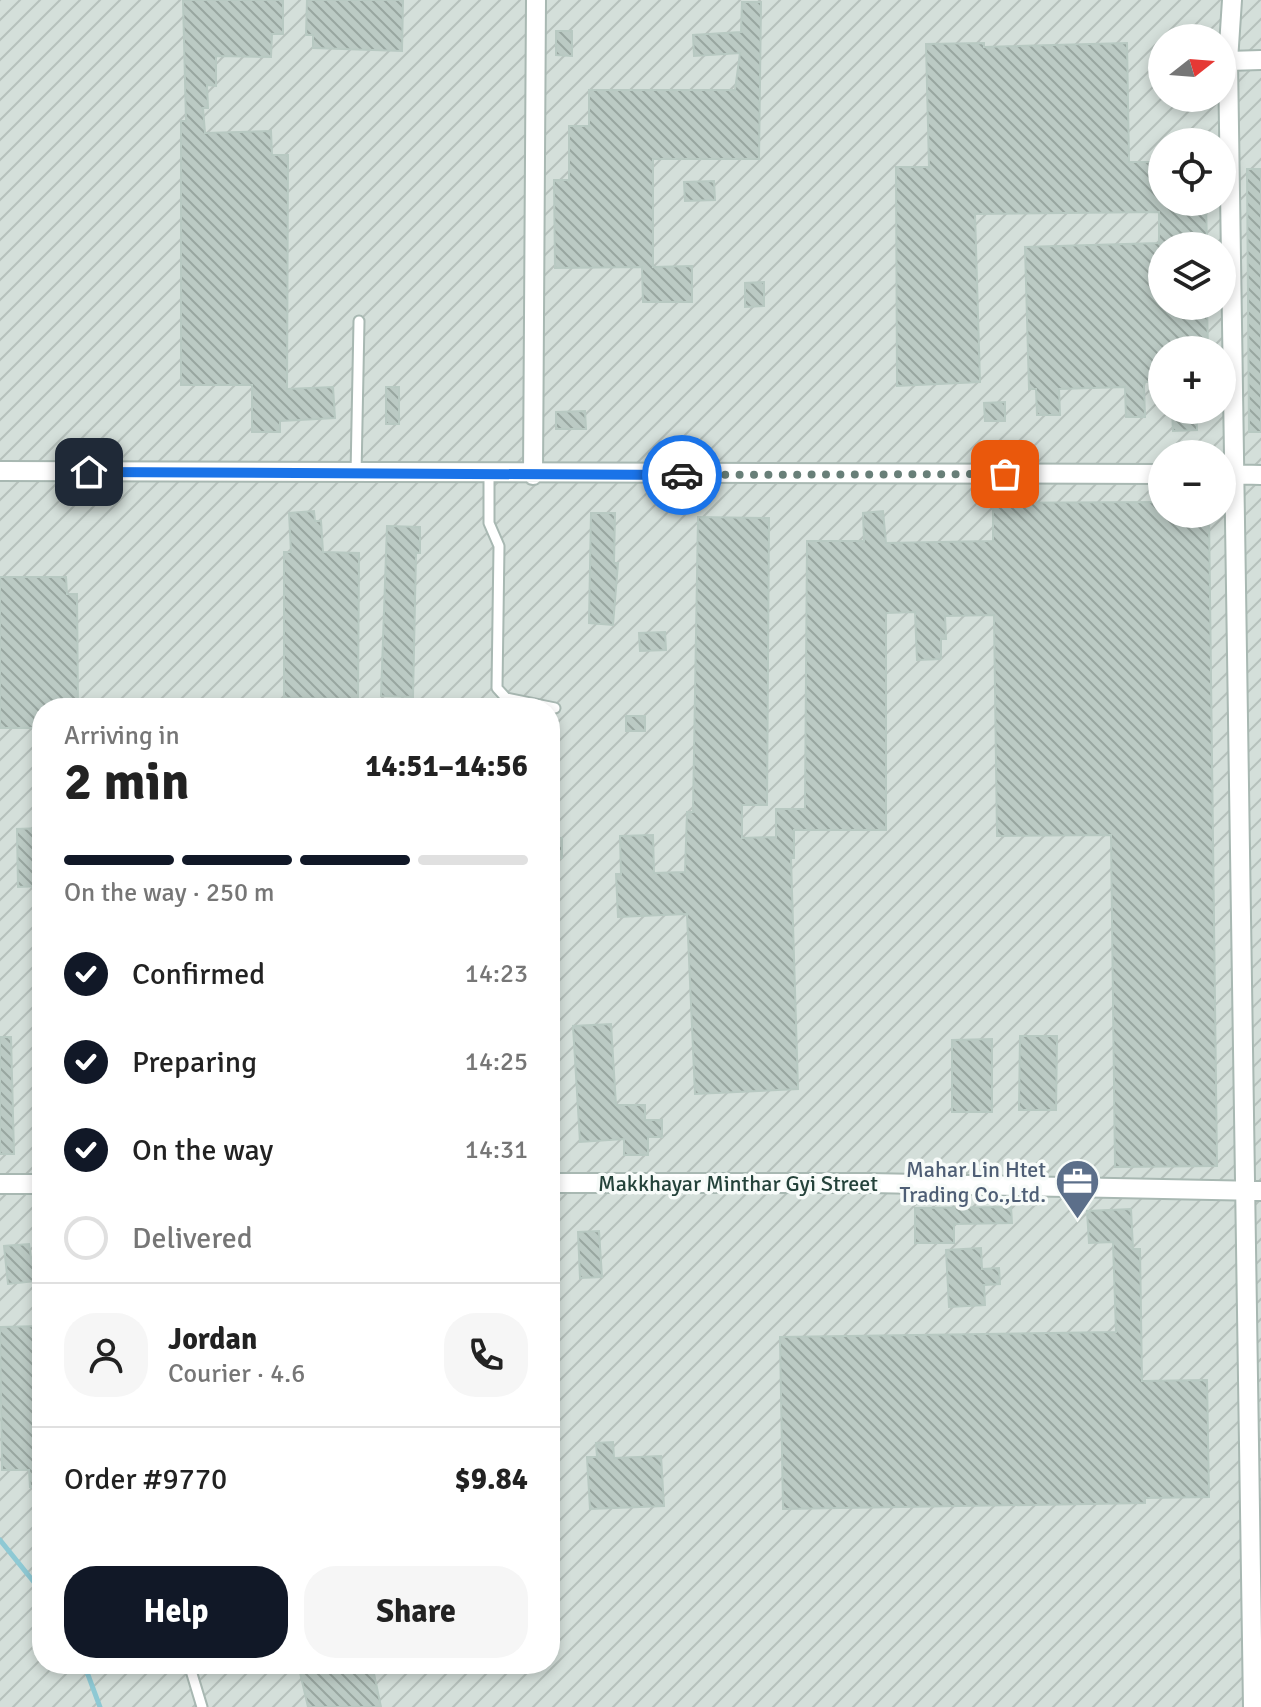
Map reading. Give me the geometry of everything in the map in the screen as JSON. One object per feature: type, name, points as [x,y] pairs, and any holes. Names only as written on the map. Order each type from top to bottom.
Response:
[{"type":"street","points":[[533,475],[536,0]]},
{"type":"street","points":[[1230,24],[1232,0]]},
{"type":"street","points":[[1236,61],[1261,60]]},
{"type":"street","points":[[1228,112],[1228,440]]},
{"type":"street","points":[[0,471],[489,475],[1148,474]]},
{"type":"street","points":[[1236,474],[1261,475]]},
{"type":"street","points":[[1230,528],[1253,1191],[1253,1707]]},
{"type":"street","name":"Makkhayar Minthar Gyi Street","points":[[560,1183],[870,1183],[1253,1191]]},
{"type":"street","points":[[0,1184],[32,1184]]},
{"type":"lane","points":[[356,474],[359,321]]},
{"type":"lane","points":[[489,475],[489,523],[499,546],[497,688],[506,698]]},
{"type":"lane","points":[[192,1674],[202,1707]]},
{"type":"shaded area","points":[[0,0],[1261,0],[1261,1707],[0,1707]]},
{"type":"building","points":[[183,0],[283,0],[283,34],[272,34],[271,57],[216,56],[216,86],[207,85],[208,108],[203,108],[205,133],[271,131],[272,155],[288,155],[287,389],[333,387],[335,418],[280,421],[280,432],[252,432],[252,385],[181,385],[181,121],[186,121]]},
{"type":"building","points":[[307,0],[403,0],[402,51],[313,48],[313,35],[306,35]]},
{"type":"building","points":[[742,2],[761,2],[759,159],[653,159],[653,267],[692,266],[692,302],[643,302],[642,267],[555,268],[554,180],[569,180],[569,126],[589,126],[589,90],[735,90],[740,53],[694,56],[693,35],[741,32]]},
{"type":"building","points":[[556,31],[572,31],[572,56],[556,55]]},
{"type":"building","points":[[984,43],[984,47],[1127,43],[1129,162],[1148,162],[1148,212],[975,214],[980,382],[897,386],[896,167],[929,167],[926,44]]},
{"type":"building","points":[[1247,169],[1261,169],[1261,432],[1249,432]]},
{"type":"building","points":[[714,181],[715,200],[685,201],[684,182]]},
{"type":"building","points":[[1159,216],[1206,216],[1207,232],[1159,232]]},
{"type":"building","points":[[1148,243],[1148,320],[1207,320],[1208,336],[1148,336],[1145,417],[1126,417],[1125,387],[1059,389],[1060,415],[1037,415],[1036,389],[1029,389],[1025,247]]},
{"type":"building","points":[[764,282],[764,306],[745,307],[745,283]]},
{"type":"building","points":[[386,387],[399,387],[399,424],[386,424]]},
{"type":"building","points":[[1005,402],[1005,421],[985,421],[984,403]]},
{"type":"building","points":[[585,411],[586,429],[556,429],[556,412]]},
{"type":"building","points":[[1173,424],[1197,424],[1197,430],[1173,431]]},
{"type":"building","points":[[1148,502],[1148,528],[1209,528],[1217,1166],[1115,1167],[1111,835],[997,836],[994,615],[945,616],[946,639],[941,639],[941,659],[917,660],[915,612],[886,613],[886,830],[794,830],[794,858],[791,858],[798,1089],[695,1094],[687,914],[618,917],[616,874],[621,874],[620,836],[653,835],[654,873],[685,872],[687,812],[693,812],[698,517],[769,518],[767,805],[742,805],[742,838],[776,837],[776,809],[805,809],[807,541],[864,541],[863,513],[883,511],[886,543],[993,541],[993,503]]},
{"type":"building","points":[[314,511],[315,521],[321,521],[323,552],[359,553],[358,698],[284,698],[284,552],[291,552],[289,513]]},
{"type":"building","points":[[591,513],[615,513],[614,563],[618,563],[613,625],[589,623]]},
{"type":"building","points":[[387,526],[420,527],[420,553],[416,553],[413,697],[381,696]]},
{"type":"building","points":[[0,577],[66,577],[67,594],[77,594],[78,698],[32,698],[32,728],[0,728]]},
{"type":"building","points":[[665,632],[666,650],[640,651],[639,633]]},
{"type":"building","points":[[626,716],[645,716],[645,731],[626,731]]},
{"type":"building","points":[[32,828],[32,886],[18,887],[17,829]]},
{"type":"building","points":[[611,1024],[616,1105],[645,1105],[645,1120],[662,1120],[662,1137],[648,1137],[648,1155],[624,1155],[624,1139],[580,1142],[573,1026]]},
{"type":"building","points":[[1020,1036],[1057,1036],[1056,1110],[1019,1110]]},
{"type":"building","points":[[0,1037],[11,1037],[14,1154],[0,1154]]},
{"type":"building","points":[[992,1039],[992,1112],[952,1112],[952,1040]]},
{"type":"building","points":[[1011,1207],[1012,1223],[954,1224],[954,1243],[915,1243],[915,1208]]},
{"type":"building","points":[[1131,1209],[1133,1249],[1140,1249],[1142,1381],[1207,1380],[1209,1497],[1145,1498],[1145,1503],[783,1509],[780,1337],[1116,1332],[1113,1242],[1089,1243],[1087,1211]]},
{"type":"building","points":[[599,1231],[602,1277],[580,1278],[578,1232]]},
{"type":"building","points":[[29,1244],[32,1281],[8,1284],[4,1246]]},
{"type":"building","points":[[981,1248],[982,1269],[999,1268],[1000,1284],[984,1285],[985,1305],[949,1307],[946,1250]]},
{"type":"building","points":[[32,1326],[32,1487],[29,1470],[2,1470],[0,1327]]},
{"type":"building","points":[[613,1442],[614,1458],[661,1456],[664,1506],[590,1509],[587,1457],[597,1457],[596,1443]]},
{"type":"building","points":[[300,1674],[374,1674],[381,1707],[308,1707]]},
{"type":"waterway","points":[[0,1540],[32,1580]]},
{"type":"waterway","points":[[88,1674],[100,1707]]},
{"type":"way so far","points":[[682,475],[1005,474]]},
{"type":"place","name":"Mahar Lin Htet Trading Co.,Ltd.","points":[[1077,1221]]},
{"type":"route","points":[[89,472],[682,475]]}]
